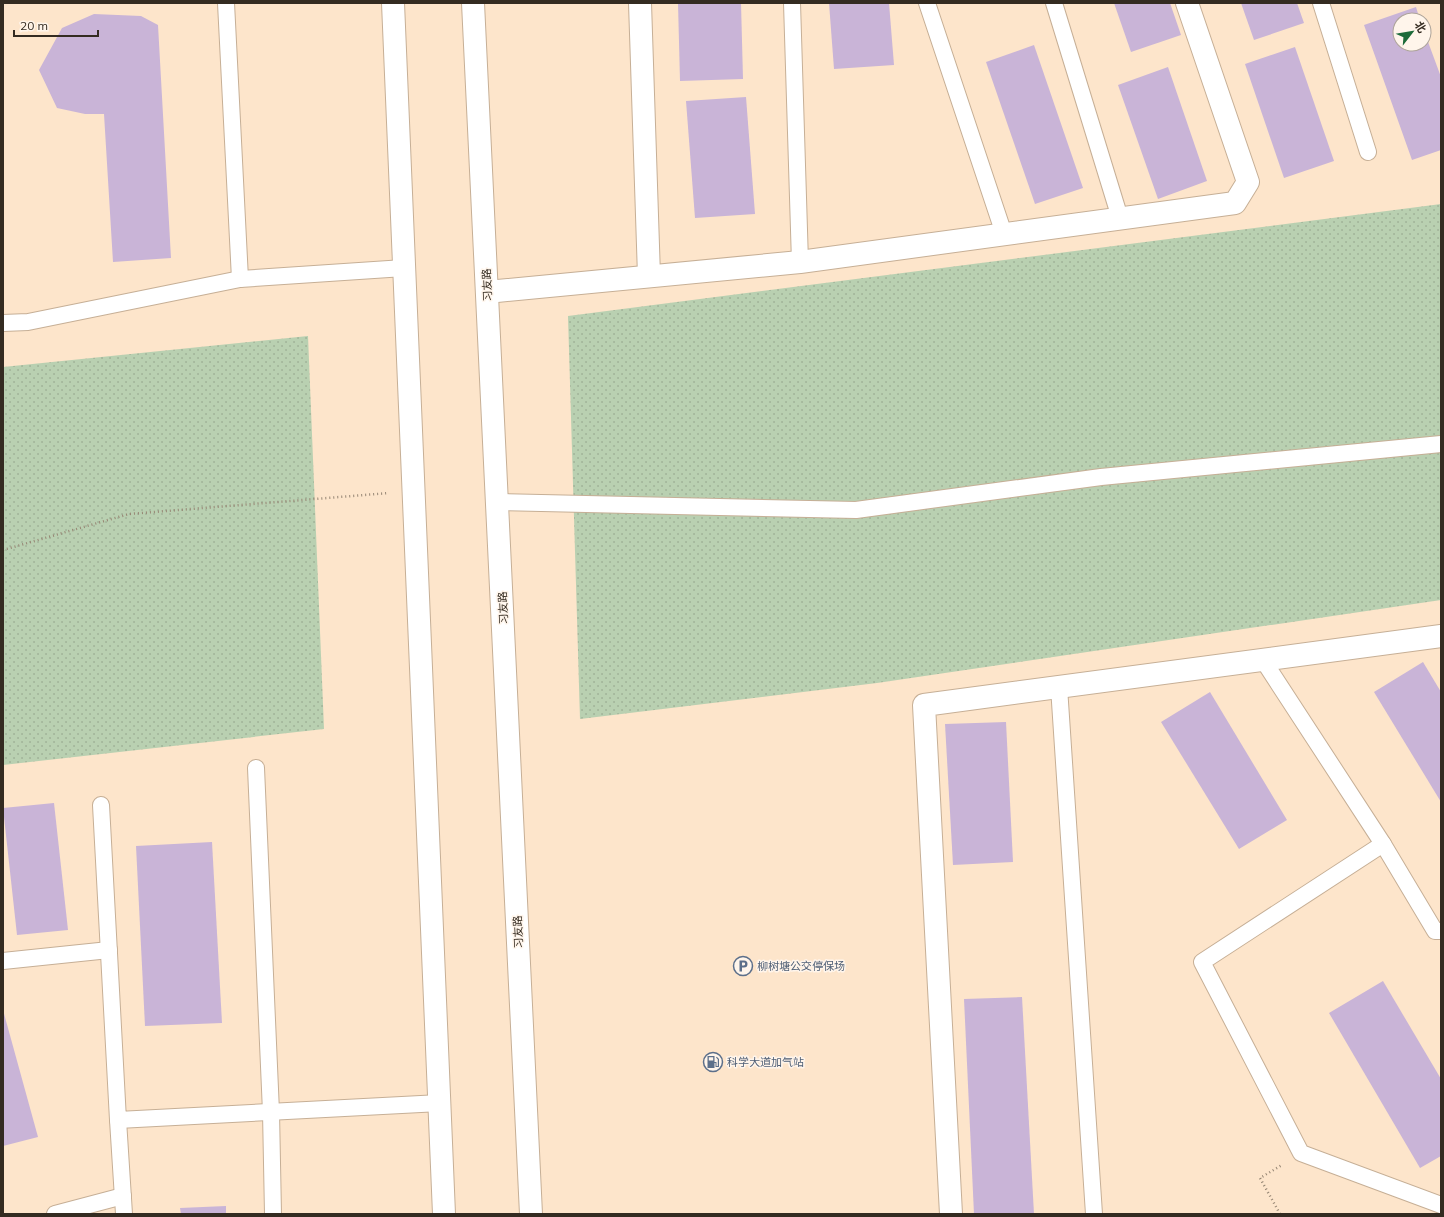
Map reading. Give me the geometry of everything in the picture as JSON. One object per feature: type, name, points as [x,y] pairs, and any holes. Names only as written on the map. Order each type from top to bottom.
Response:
[{"type":"main road","points":[[393,3],[444,1214]]},
{"type":"main road","name":"习友路","points":[[473,3],[532,1214]]},
{"type":"main road","points":[[640,3],[649,276]]},
{"type":"main road","points":[[487,292],[800,262],[1235,203],[1248,182],[1187,3]]},
{"type":"main road","points":[[951,1214],[924,705],[1441,636]]},
{"type":"lane","points":[[226,3],[240,279]]},
{"type":"lane","points":[[792,3],[800,262]]},
{"type":"lane","points":[[927,3],[1004,234]]},
{"type":"lane","points":[[1054,3],[1120,218]]},
{"type":"lane","points":[[1321,3],[1368,152]]},
{"type":"lane","points":[[3,323],[28,322],[240,279],[404,268]]},
{"type":"lane","points":[[498,502],[856,510],[1101,477],[1441,444]]},
{"type":"lane","points":[[1263,660],[1383,844],[1435,932],[1441,931]]},
{"type":"lane","points":[[1059,687],[1094,1214]]},
{"type":"lane","points":[[256,768],[271,1112],[273,1214]]},
{"type":"lane","points":[[101,805],[124,1214]]},
{"type":"lane","points":[[1383,844],[1202,962],[1301,1153],[1441,1205]]},
{"type":"lane","points":[[3,961],[109,950]]},
{"type":"lane","points":[[118,1120],[440,1103]]},
{"type":"lane","points":[[55,1214],[123,1196]]},
{"type":"path","points":[[3,550],[129,514],[413,491]]},
{"type":"path","points":[[1280,1214],[1260,1178],[1301,1153]]},
{"type":"green space","points":[[1441,204],[1441,600],[877,683],[580,719],[568,316]]},
{"type":"green space","points":[[308,336],[324,729],[3,765],[3,367]]},
{"type":"building","points":[[678,3],[741,3],[743,79],[680,81]]},
{"type":"building","points":[[829,3],[889,3],[894,65],[834,69]]},
{"type":"building","points":[[1114,3],[1170,3],[1181,35],[1131,52]]},
{"type":"building","points":[[1241,3],[1297,3],[1304,23],[1254,40]]},
{"type":"building","points":[[1416,7],[1418,12],[1402,12]]},
{"type":"building","points":[[94,14],[141,16],[158,25],[171,258],[113,262],[104,114],[85,114],[57,108],[39,70],[62,28]]},
{"type":"building","points":[[1392,15],[1392,52],[1432,52],[1441,77],[1441,150],[1412,160],[1364,25]]},
{"type":"building","points":[[1034,45],[1083,188],[1035,204],[986,62]]},
{"type":"building","points":[[1295,47],[1334,161],[1284,178],[1245,64]]},
{"type":"building","points":[[1168,67],[1207,181],[1158,199],[1118,85]]},
{"type":"building","points":[[746,97],[755,214],[695,218],[686,101]]},
{"type":"building","points":[[1423,662],[1441,692],[1441,802],[1374,692]]},
{"type":"building","points":[[1210,692],[1287,820],[1239,849],[1161,722]]},
{"type":"building","points":[[1006,722],[1013,862],[953,865],[945,724]]},
{"type":"building","points":[[54,803],[68,930],[17,935],[3,808]]},
{"type":"building","points":[[212,842],[222,1023],[145,1026],[136,846]]},
{"type":"building","points":[[1383,981],[1441,1079],[1441,1156],[1420,1168],[1329,1013]]},
{"type":"building","points":[[1022,997],[1034,1214],[974,1214],[964,999]]},
{"type":"building","points":[[3,1010],[38,1137],[3,1146]]},
{"type":"building","points":[[226,1206],[226,1214],[181,1214],[180,1208]]},
{"type":"place","name":"柳树塘公交停保场","points":[[743,966]]},
{"type":"place","name":"科学大道加气站","points":[[713,1062]]}]
